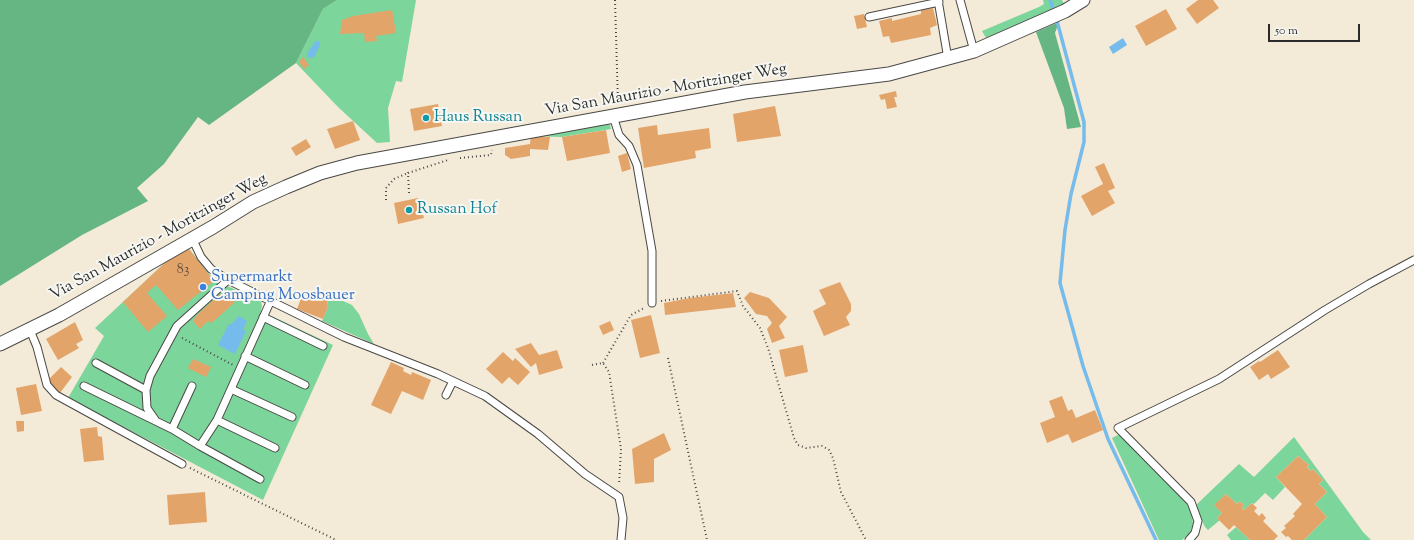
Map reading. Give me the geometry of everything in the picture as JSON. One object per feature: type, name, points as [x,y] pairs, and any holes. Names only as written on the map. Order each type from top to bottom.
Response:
[{"type":"street","name":"Via San Maurizio - Moritzinger Weg","points":[[0,344],[59,315],[213,227],[253,202],[320,174],[357,163],[745,92],[889,74],[974,51],[1065,11],[1082,0]]},
{"type":"lane","points":[[960,0],[974,51]]},
{"type":"lane","points":[[869,17],[939,1],[948,59]]},
{"type":"lane","points":[[616,115],[619,135],[628,146],[638,165],[652,251],[652,303]]},
{"type":"lane","points":[[192,238],[201,257],[211,269],[228,280],[344,337],[453,381],[485,396],[538,434],[584,474],[619,497],[623,518],[621,540]]},
{"type":"lane","points":[[1189,540],[1195,533],[1198,521],[1191,502],[1118,428],[1219,379],[1325,310],[1414,260]]},
{"type":"lane","points":[[156,422],[147,408],[146,390],[150,376],[177,326],[228,280]]},
{"type":"lane","points":[[200,446],[217,420],[271,300]]},
{"type":"lane","points":[[263,317],[323,346]]},
{"type":"lane","points":[[30,330],[38,347],[47,385],[56,395],[182,464]]},
{"type":"lane","points":[[245,356],[305,385]]},
{"type":"lane","points":[[96,363],[146,390]]},
{"type":"lane","points":[[446,395],[453,381]]},
{"type":"lane","points":[[84,386],[172,429],[260,480]]},
{"type":"lane","points":[[172,429],[192,386]]},
{"type":"lane","points":[[231,388],[292,417]]},
{"type":"lane","points":[[217,420],[275,448]]},
{"type":"path","points":[[615,0],[616,115]]},
{"type":"path","points":[[460,158],[490,155],[492,149],[487,140]]},
{"type":"path","points":[[386,200],[386,188],[394,178],[452,159]]},
{"type":"path","points":[[408,173],[409,193]]},
{"type":"path","points":[[604,363],[630,315],[652,303],[678,298],[737,291],[743,306],[760,328],[768,348],[794,438],[798,445],[806,448],[822,446],[829,450],[833,458],[841,492],[866,540]]},
{"type":"path","points":[[177,326],[180,337],[239,369]]},
{"type":"path","points":[[668,358],[707,540]]},
{"type":"path","points":[[592,365],[604,363]]},
{"type":"path","points":[[604,363],[609,372],[621,448],[619,497]]},
{"type":"path","points":[[182,464],[336,540]]},
{"type":"green space","points":[[0,0],[337,0],[323,9],[296,63],[209,125],[198,117],[164,164],[137,188],[148,201],[82,235],[0,286]]},
{"type":"green space","points":[[337,0],[416,0],[402,82],[396,81],[388,108],[390,142],[377,143],[338,107],[296,63],[323,9]]},
{"type":"green space","points":[[1043,0],[1062,0],[1064,4],[986,38],[982,31],[1039,7],[1044,4]]},
{"type":"green space","points":[[1059,22],[1055,33],[1081,127],[1067,129],[1064,108],[1036,32]]},
{"type":"green space","points":[[606,123],[610,125],[611,129],[562,137],[531,136]]},
{"type":"green space","points":[[185,244],[215,281],[258,299],[262,306],[261,311],[333,345],[263,500],[68,398],[104,336],[95,328]]},
{"type":"green space","points":[[327,300],[343,301],[352,305],[359,314],[374,344],[322,321],[328,307]]},
{"type":"green space","points":[[1120,434],[1187,504],[1192,514],[1193,524],[1190,533],[1182,540],[1159,540],[1112,438]]},
{"type":"green space","points":[[1294,437],[1363,532],[1371,540],[1304,540],[1327,517],[1315,504],[1327,492],[1319,484],[1323,480],[1313,469],[1311,471],[1307,467],[1309,465],[1298,456],[1276,477],[1285,487],[1273,500],[1265,493],[1254,504],[1252,503],[1244,510],[1242,508],[1244,505],[1240,501],[1237,504],[1226,494],[1215,505],[1222,513],[1217,518],[1220,520],[1208,530],[1205,527],[1195,506],[1239,464],[1254,477]]},
{"type":"green space","points":[[1236,527],[1250,540],[1231,540],[1227,535]]},
{"type":"water","points":[[1123,38],[1127,45],[1113,54],[1109,47]]},
{"type":"water","points":[[316,41],[319,41],[320,45],[314,57],[309,58],[307,56],[308,52]]},
{"type":"water","points":[[239,316],[247,321],[243,330],[246,331],[235,354],[218,345],[229,324],[232,324]]},
{"type":"building","points":[[1198,0],[1213,0],[1219,8],[1197,24],[1186,9]]},
{"type":"building","points":[[933,8],[937,25],[930,28],[931,35],[891,43],[889,36],[883,37],[879,21],[892,18],[892,21],[921,14],[921,10]]},
{"type":"building","points":[[1166,9],[1177,29],[1146,46],[1135,26]]},
{"type":"building","points":[[392,10],[396,33],[376,36],[377,41],[365,42],[364,33],[340,34],[342,20],[353,16]]},
{"type":"building","points":[[864,14],[867,27],[857,29],[854,16]]},
{"type":"building","points":[[303,57],[309,65],[304,69],[299,62]]},
{"type":"building","points":[[896,91],[897,97],[894,97],[897,107],[887,109],[885,99],[881,100],[879,95]]},
{"type":"building","name":"Haus Russan","points":[[438,104],[442,126],[414,131],[410,109]]},
{"type":"building","points":[[775,106],[781,136],[737,142],[733,114]]},
{"type":"building","points":[[353,121],[360,140],[335,149],[327,129]]},
{"type":"building","points":[[657,125],[658,135],[709,128],[711,148],[695,151],[696,158],[644,168],[638,128]]},
{"type":"building","points":[[606,130],[610,153],[567,161],[562,137]]},
{"type":"building","points":[[531,136],[550,137],[548,150],[530,149],[530,156],[511,159],[505,155],[505,148],[530,144]]},
{"type":"building","points":[[306,139],[311,147],[296,156],[291,148]]},
{"type":"building","points":[[627,153],[631,169],[622,172],[618,156]]},
{"type":"building","points":[[1104,163],[1115,188],[1108,191],[1115,203],[1092,216],[1081,196],[1103,184],[1095,167]]},
{"type":"building","name":"Russan Hof","points":[[418,198],[424,218],[398,224],[394,203]]},
{"type":"building","points":[[185,244],[214,281],[178,310],[156,285],[147,293],[167,316],[148,332],[123,302]]},
{"type":"building","points":[[840,282],[851,304],[851,311],[846,317],[850,325],[824,336],[813,311],[826,304],[819,290]]},
{"type":"building","points":[[226,292],[236,297],[234,303],[215,320],[211,323],[208,321],[200,329],[193,321],[197,315],[220,294],[222,296]]},
{"type":"building","points":[[750,292],[769,298],[787,317],[779,326],[785,338],[772,343],[767,329],[772,323],[767,316],[756,314],[744,298]]},
{"type":"building","points":[[733,293],[736,307],[665,315],[664,303],[690,298]]},
{"type":"building","points":[[302,296],[314,300],[327,300],[328,307],[323,319],[297,309]]},
{"type":"building","points":[[651,315],[660,353],[640,358],[631,320]]},
{"type":"building","points":[[610,321],[614,330],[603,335],[599,326]]},
{"type":"building","points":[[75,322],[83,340],[76,344],[79,348],[58,360],[46,339]]},
{"type":"building","points":[[531,343],[539,355],[557,350],[563,368],[539,375],[536,363],[531,367],[515,349]]},
{"type":"building","points":[[803,345],[808,372],[785,377],[779,350]]},
{"type":"building","points":[[1278,350],[1290,367],[1271,379],[1268,374],[1259,380],[1250,367]]},
{"type":"building","points":[[503,352],[513,361],[515,358],[530,372],[518,385],[509,377],[502,384],[486,369]]},
{"type":"building","points":[[193,359],[211,367],[206,377],[188,368]]},
{"type":"building","points":[[391,362],[404,368],[403,371],[411,375],[412,372],[431,380],[423,400],[402,391],[391,414],[371,405]]},
{"type":"building","points":[[61,367],[72,377],[60,393],[53,387],[49,379]]},
{"type":"building","points":[[36,384],[42,411],[21,415],[16,388]]},
{"type":"building","points":[[1062,396],[1068,411],[1072,409],[1076,418],[1095,410],[1103,430],[1072,443],[1068,434],[1047,443],[1040,423],[1055,417],[1049,401]]},
{"type":"building","points":[[16,421],[24,421],[24,431],[17,432]]},
{"type":"building","points":[[97,427],[98,436],[102,437],[104,460],[84,462],[80,429]]},
{"type":"building","points":[[664,433],[671,450],[654,459],[654,482],[635,484],[632,449]]},
{"type":"building","points":[[1298,456],[1309,465],[1307,467],[1311,471],[1313,469],[1323,480],[1319,484],[1327,492],[1315,504],[1327,517],[1304,540],[1292,540],[1281,532],[1286,528],[1284,526],[1295,516],[1293,514],[1302,504],[1276,477]]},
{"type":"building","points":[[205,492],[207,522],[169,525],[167,495]]},
{"type":"building","points":[[1226,494],[1237,504],[1240,501],[1244,505],[1242,508],[1244,510],[1252,503],[1257,508],[1254,511],[1259,516],[1262,513],[1266,518],[1263,521],[1278,536],[1274,540],[1250,540],[1234,525],[1229,530],[1217,518],[1222,513],[1214,505]]},
{"type":"waterway","points":[[1050,0],[1053,9]]},
{"type":"waterway","points":[[1057,21],[1084,122],[1084,142],[1071,194],[1065,230],[1060,283],[1083,366],[1108,439],[1156,540]]},
{"type":"place","name":"Haus Russan","points":[[426,118]]},
{"type":"place","name":"Russan Hof","points":[[409,210]]},
{"type":"place","name":"Supermarkt Camping Moosbauer","points":[[203,287]]}]
